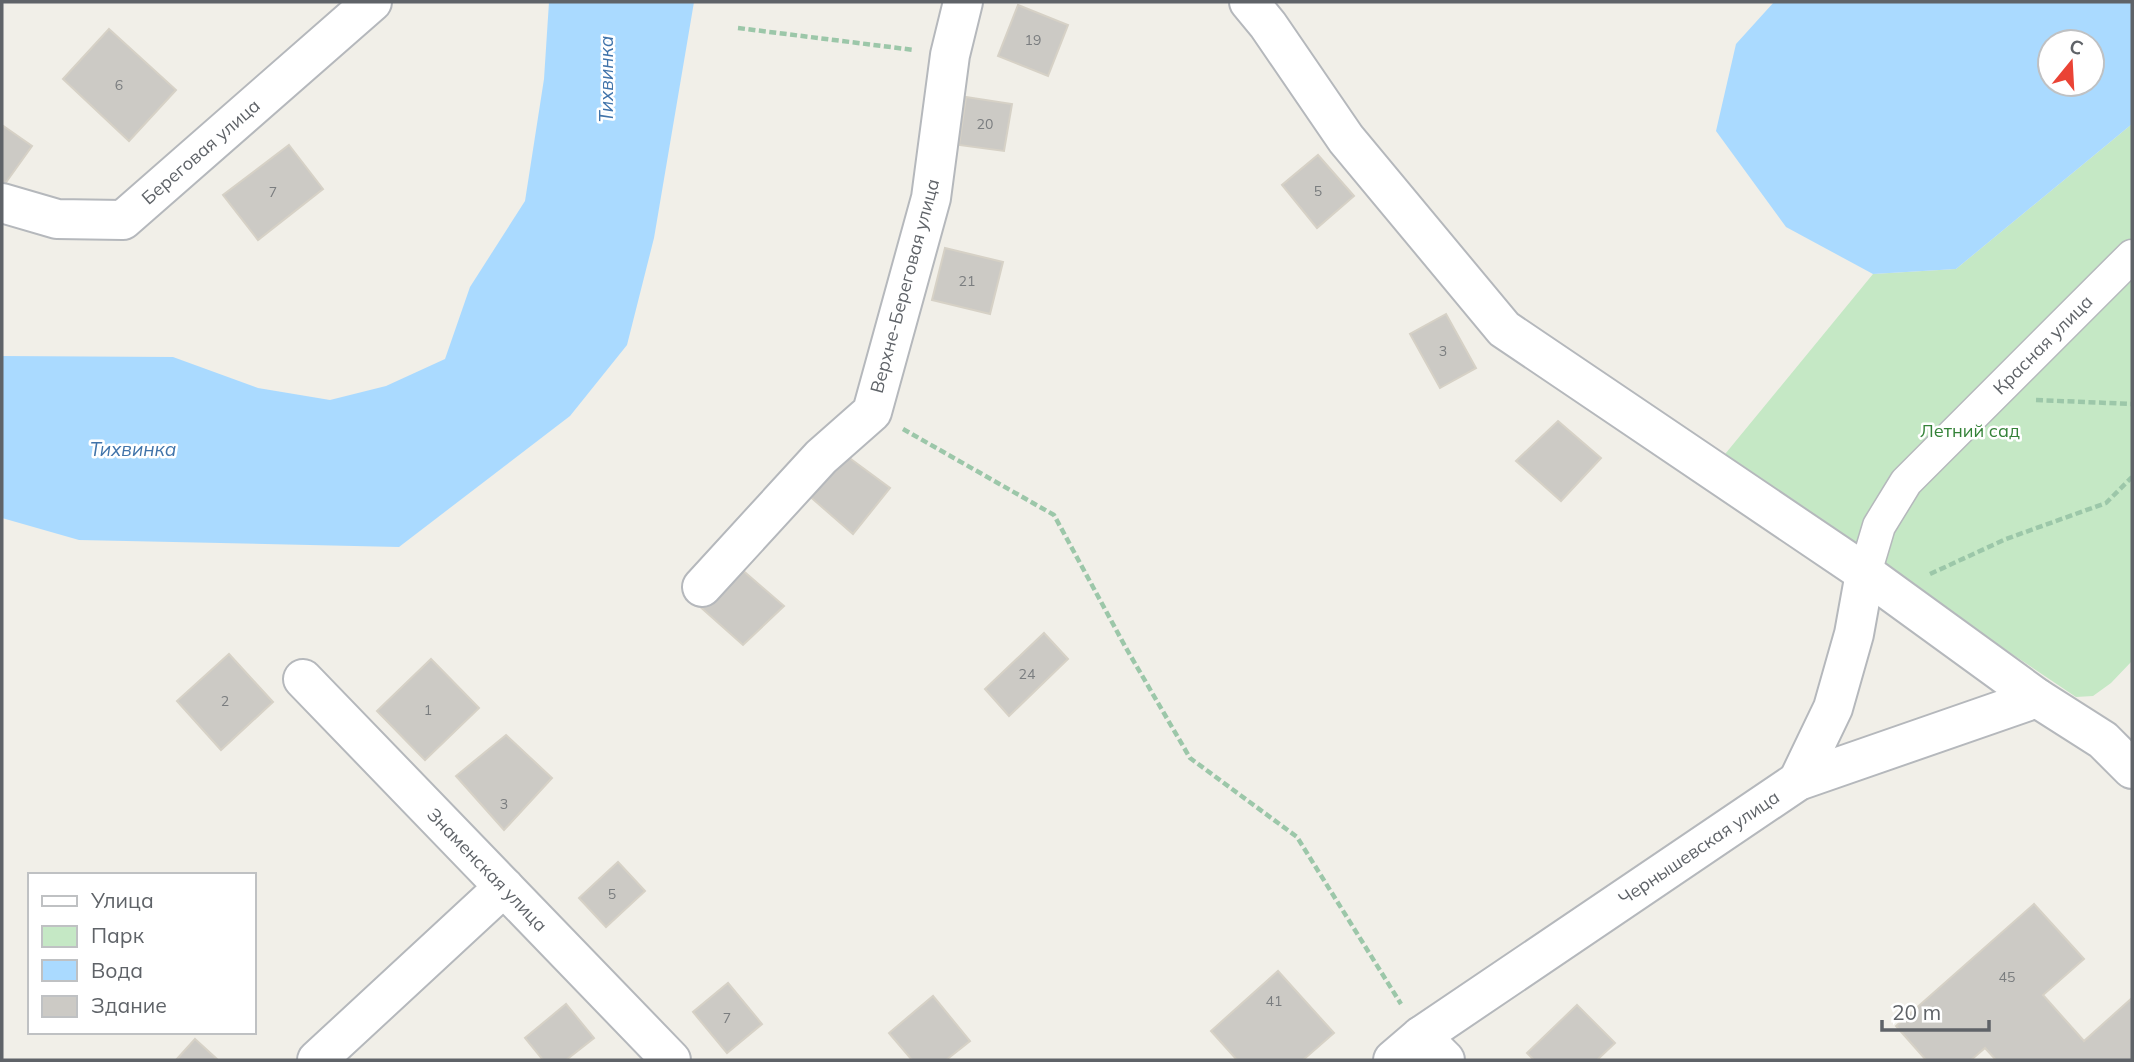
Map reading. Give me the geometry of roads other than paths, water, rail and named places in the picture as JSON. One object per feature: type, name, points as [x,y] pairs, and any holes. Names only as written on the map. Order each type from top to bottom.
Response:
[{"type":"street","name":"Береговая улица","points":[[2,203],[57,219],[123,220],[372,2]]},
{"type":"street","name":"Верхне-Береговая улица","points":[[702,586],[821,457],[872,412],[931,198],[950,55],[963,2]]},
{"type":"street","points":[[1269,9],[1346,139],[1504,329],[1878,583],[2037,698],[2103,740],[2132,769]]},
{"type":"street","name":"Красная улица","points":[[1798,781],[1833,708],[1854,634],[1878,583],[1879,526],[1906,482],[2132,256]]},
{"type":"street","name":"Знаменская улица","points":[[303,679],[671,1060]]},
{"type":"street","name":"Чернышевская улица","points":[[1420,1052],[1798,781],[2037,698]]},
{"type":"street","points":[[317,1060],[504,887]]},
{"type":"water","name":"Тихвинка","points":[[549,2],[694,2],[654,238],[627,345],[570,416],[399,547],[79,540],[2,518],[2,356],[173,357],[258,388],[330,400],[386,386],[445,359],[470,287],[525,201],[544,79]]},
{"type":"water","points":[[1774,2],[2132,2],[2132,124],[1956,269],[1873,274],[1786,227],[1716,131],[1736,44]]},
{"type":"park label","name":"Летний сад","points":[[1970,431]]}]
